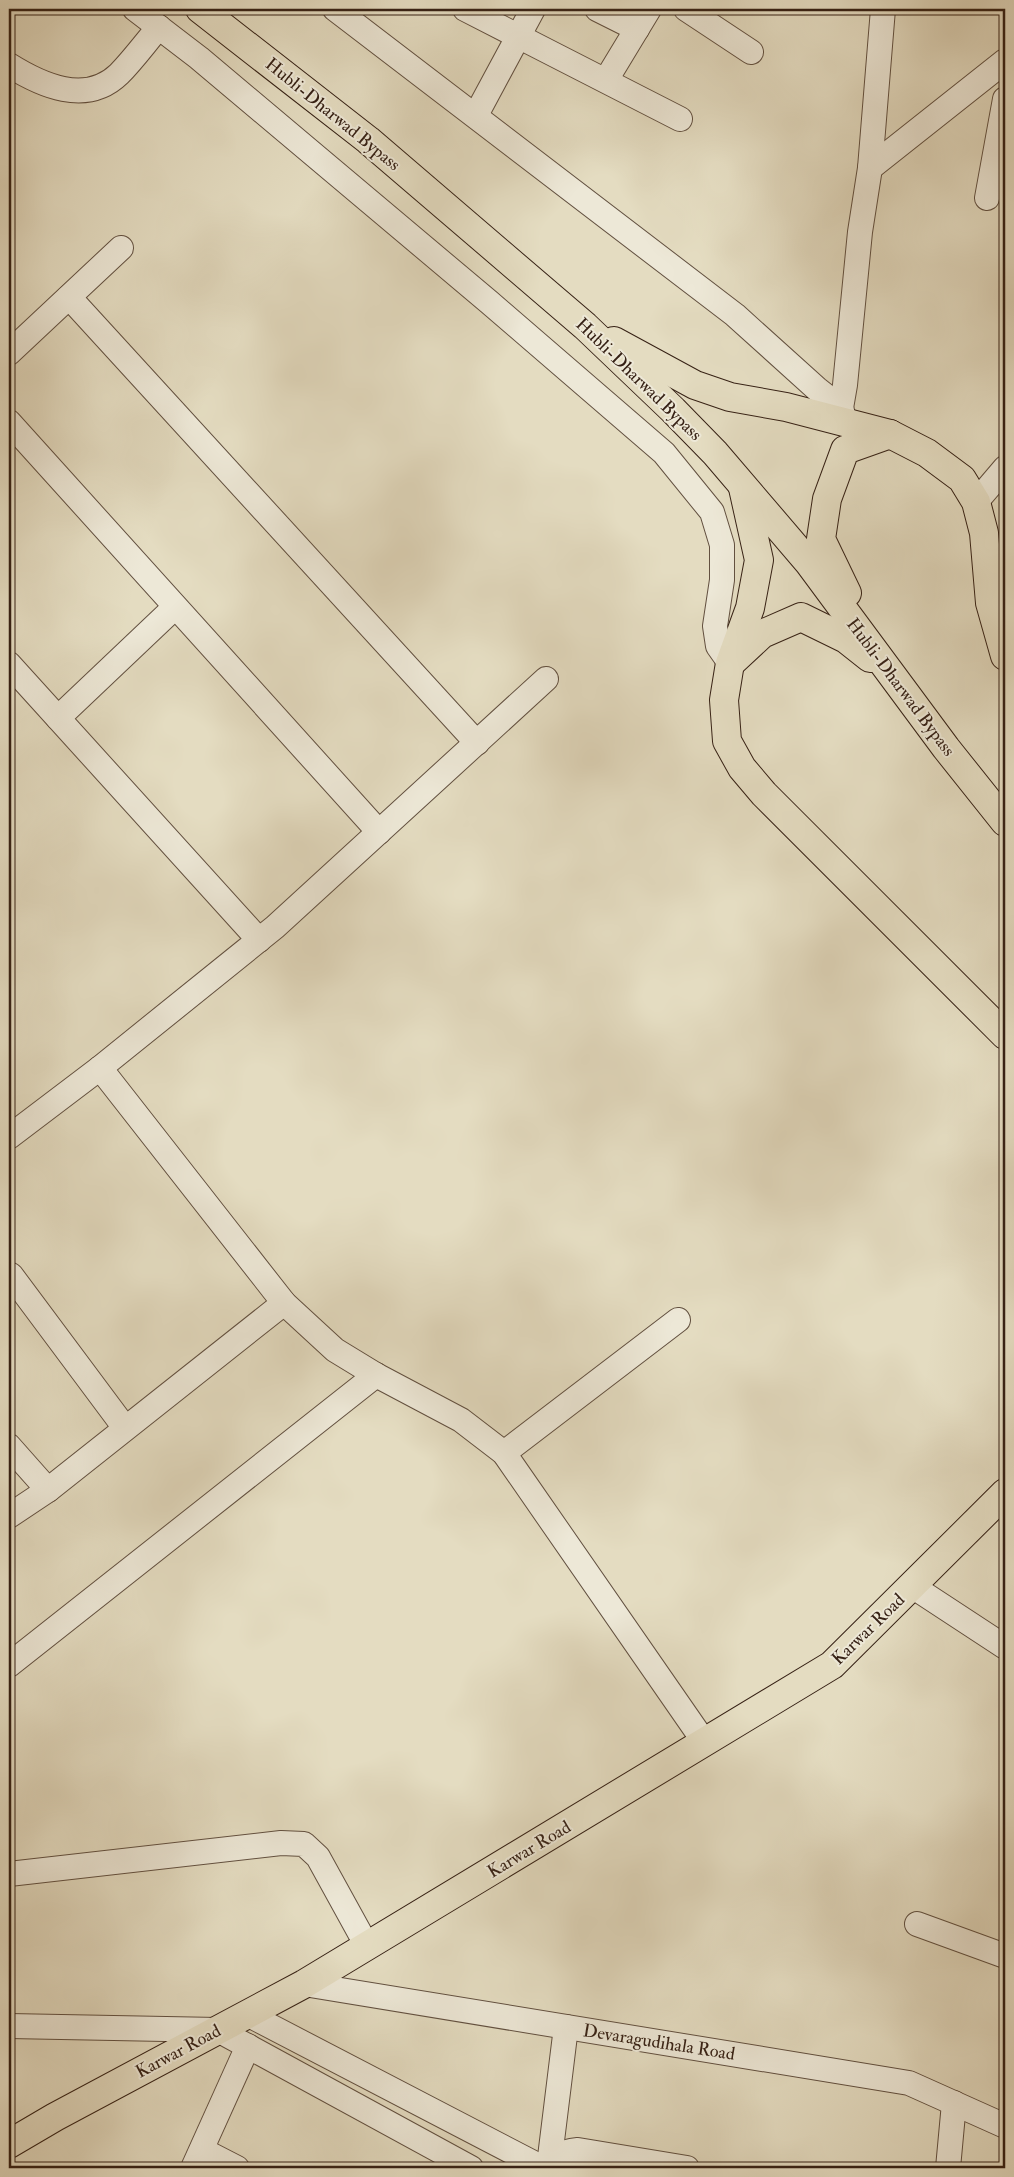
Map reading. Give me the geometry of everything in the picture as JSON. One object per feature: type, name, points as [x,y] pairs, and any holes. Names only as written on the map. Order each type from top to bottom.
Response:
[{"type":"highway","name":"Hubli-Dharwad Bypass","points":[[200,9],[368,140],[585,326],[673,410],[742,484],[809,563],[946,748],[1005,822]]},
{"type":"highway","points":[[585,326],[695,385],[730,397],[786,407],[843,414],[890,434],[927,453],[962,479],[976,502],[997,576],[990,603],[1005,656]]},
{"type":"highway","points":[[890,434],[845,450],[828,499],[821,539],[844,587],[896,680]]},
{"type":"highway","points":[[742,484],[759,560],[750,608],[730,663],[724,700],[727,741],[742,768],[764,794],[1005,1035]]},
{"type":"highway","points":[[730,663],[762,634],[801,617],[846,639],[896,680]]},
{"type":"highway","name":"Karwar Road","points":[[9,2144],[55,2117],[304,1984],[832,1665],[1005,1493]]},
{"type":"street","points":[[135,9],[199,58],[474,289],[664,453],[712,512],[722,544],[722,580],[715,626],[718,646],[730,663]]},
{"type":"street","points":[[336,9],[735,316],[843,414]]},
{"type":"street","points":[[465,9],[680,119]]},
{"type":"street","points":[[476,115],[533,9]]},
{"type":"street","points":[[597,9],[637,29]]},
{"type":"street","points":[[606,80],[649,9]]},
{"type":"street","points":[[686,9],[751,52]]},
{"type":"street","points":[[843,414],[860,232],[870,168],[883,9]]},
{"type":"street","points":[[9,65],[28,77],[56,88],[82,91],[104,85],[119,75],[159,27]]},
{"type":"street","points":[[870,168],[1005,61]]},
{"type":"street","points":[[987,198],[1005,99]]},
{"type":"street","points":[[9,353],[121,248]]},
{"type":"street","points":[[69,297],[477,742]]},
{"type":"street","points":[[9,422],[379,832]]},
{"type":"street","points":[[976,502],[1005,468]]},
{"type":"street","points":[[58,718],[176,607]]},
{"type":"street","points":[[9,664],[259,940]]},
{"type":"street","points":[[9,1136],[100,1068],[259,940],[546,679]]},
{"type":"street","points":[[100,1068],[284,1303],[335,1350],[461,1420],[504,1453],[705,1743]]},
{"type":"street","points":[[11,1276],[125,1428]]},
{"type":"street","points":[[9,1516],[48,1490],[284,1303]]},
{"type":"street","points":[[504,1453],[678,1320]]},
{"type":"street","points":[[9,1665],[395,1385]]},
{"type":"street","points":[[9,1446],[48,1490]]},
{"type":"street","points":[[912,1586],[1005,1647]]},
{"type":"street","points":[[9,1874],[281,1843],[304,1844],[318,1857],[367,1946]]},
{"type":"street","points":[[917,1924],[1005,1956]]},
{"type":"street","name":"Devaragudihala Road","points":[[304,1984],[909,2083],[1005,2126]]},
{"type":"street","points":[[247,2014],[544,2165]]},
{"type":"street","points":[[9,2026],[218,2030],[471,2168]]},
{"type":"street","points":[[544,2165],[566,2027]]},
{"type":"street","points":[[238,2168],[197,2159],[248,2046]]},
{"type":"street","points":[[948,2168],[954,2103]]},
{"type":"street","points":[[544,2165],[563,2152],[578,2150],[687,2168]]}]
